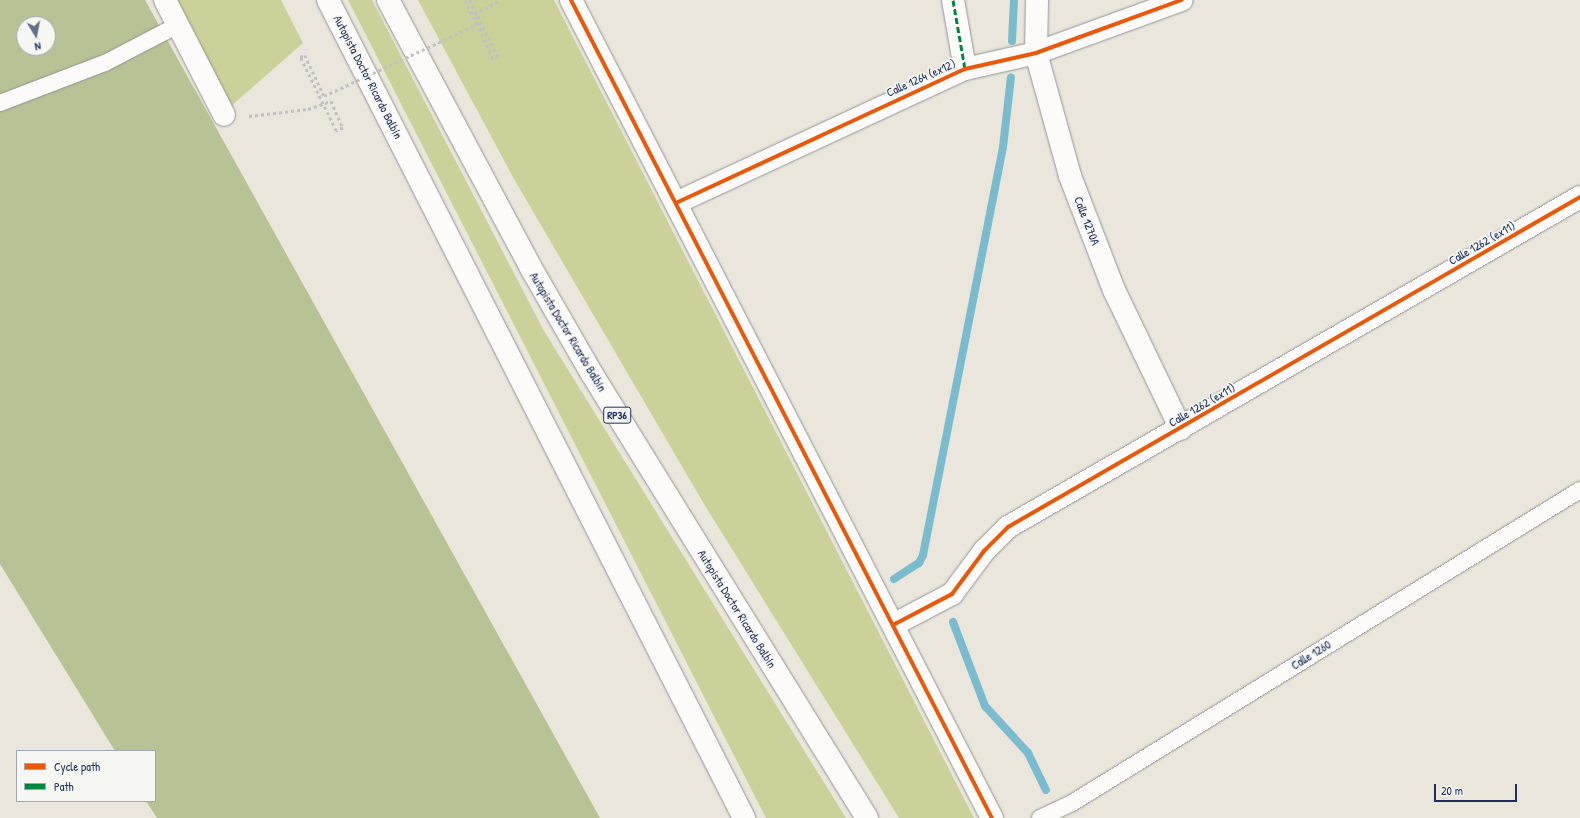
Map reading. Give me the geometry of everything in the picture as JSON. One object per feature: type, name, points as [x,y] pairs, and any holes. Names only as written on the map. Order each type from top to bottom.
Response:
[{"type":"main road","points":[[165,0],[224,115]]},
{"type":"main road","name":"Autopista Doctor Ricardo Balbín","points":[[328,0],[744,818]]},
{"type":"main road","name":"Autopista Doctor Ricardo Balbín","points":[[388,0],[531,268],[584,361],[866,818]]},
{"type":"main road","points":[[571,0],[678,202],[992,818]]},
{"type":"main road","points":[[953,0],[965,69]]},
{"type":"main road","name":"Calle 1270A","points":[[1036,0],[1036,53],[1070,176],[1114,290],[1181,429]]},
{"type":"main road","name":"Calle 1264 (ex12)","points":[[678,202],[965,69],[1036,53],[1182,0]]},
{"type":"main road","name":"Calle 1262 (ex11)","points":[[893,625],[952,594],[984,551],[1008,526],[1181,429],[1580,198]]},
{"type":"lane","points":[[0,103],[105,63],[178,25]]},
{"type":"lane","name":"Calle 1260","points":[[1040,818],[1072,803],[1580,490]]},
{"type":"path","points":[[224,115],[260,117],[308,109],[331,101],[343,128],[336,131],[300,57],[305,55],[324,96],[476,25],[465,0]]},
{"type":"path","points":[[470,0],[498,56],[492,59],[474,14],[500,0]]},
{"type":"green space","points":[[0,0],[145,0],[600,818],[157,818],[147,802],[156,802],[156,750],[114,750],[0,564]]},
{"type":"green space","points":[[177,0],[281,0],[303,43],[231,106]]},
{"type":"green space","points":[[348,0],[372,0],[544,331],[846,818],[766,818]]},
{"type":"green space","points":[[418,0],[554,0],[974,818],[899,818],[704,504],[514,179]]},
{"type":"waterway","points":[[1012,41],[1014,0]]},
{"type":"waterway","points":[[894,579],[919,563],[923,555],[1003,147],[1011,77]]},
{"type":"waterway","points":[[953,622],[985,706],[1028,753],[1046,790]]},
{"type":"marked path","points":[[953,0],[965,69]]},
{"type":"cycle path","points":[[571,0],[992,818]]},
{"type":"cycle path","points":[[678,202],[965,69],[1036,53],[1182,0]]},
{"type":"cycle path","points":[[893,625],[952,594],[984,551],[1008,527],[1580,197]]}]
